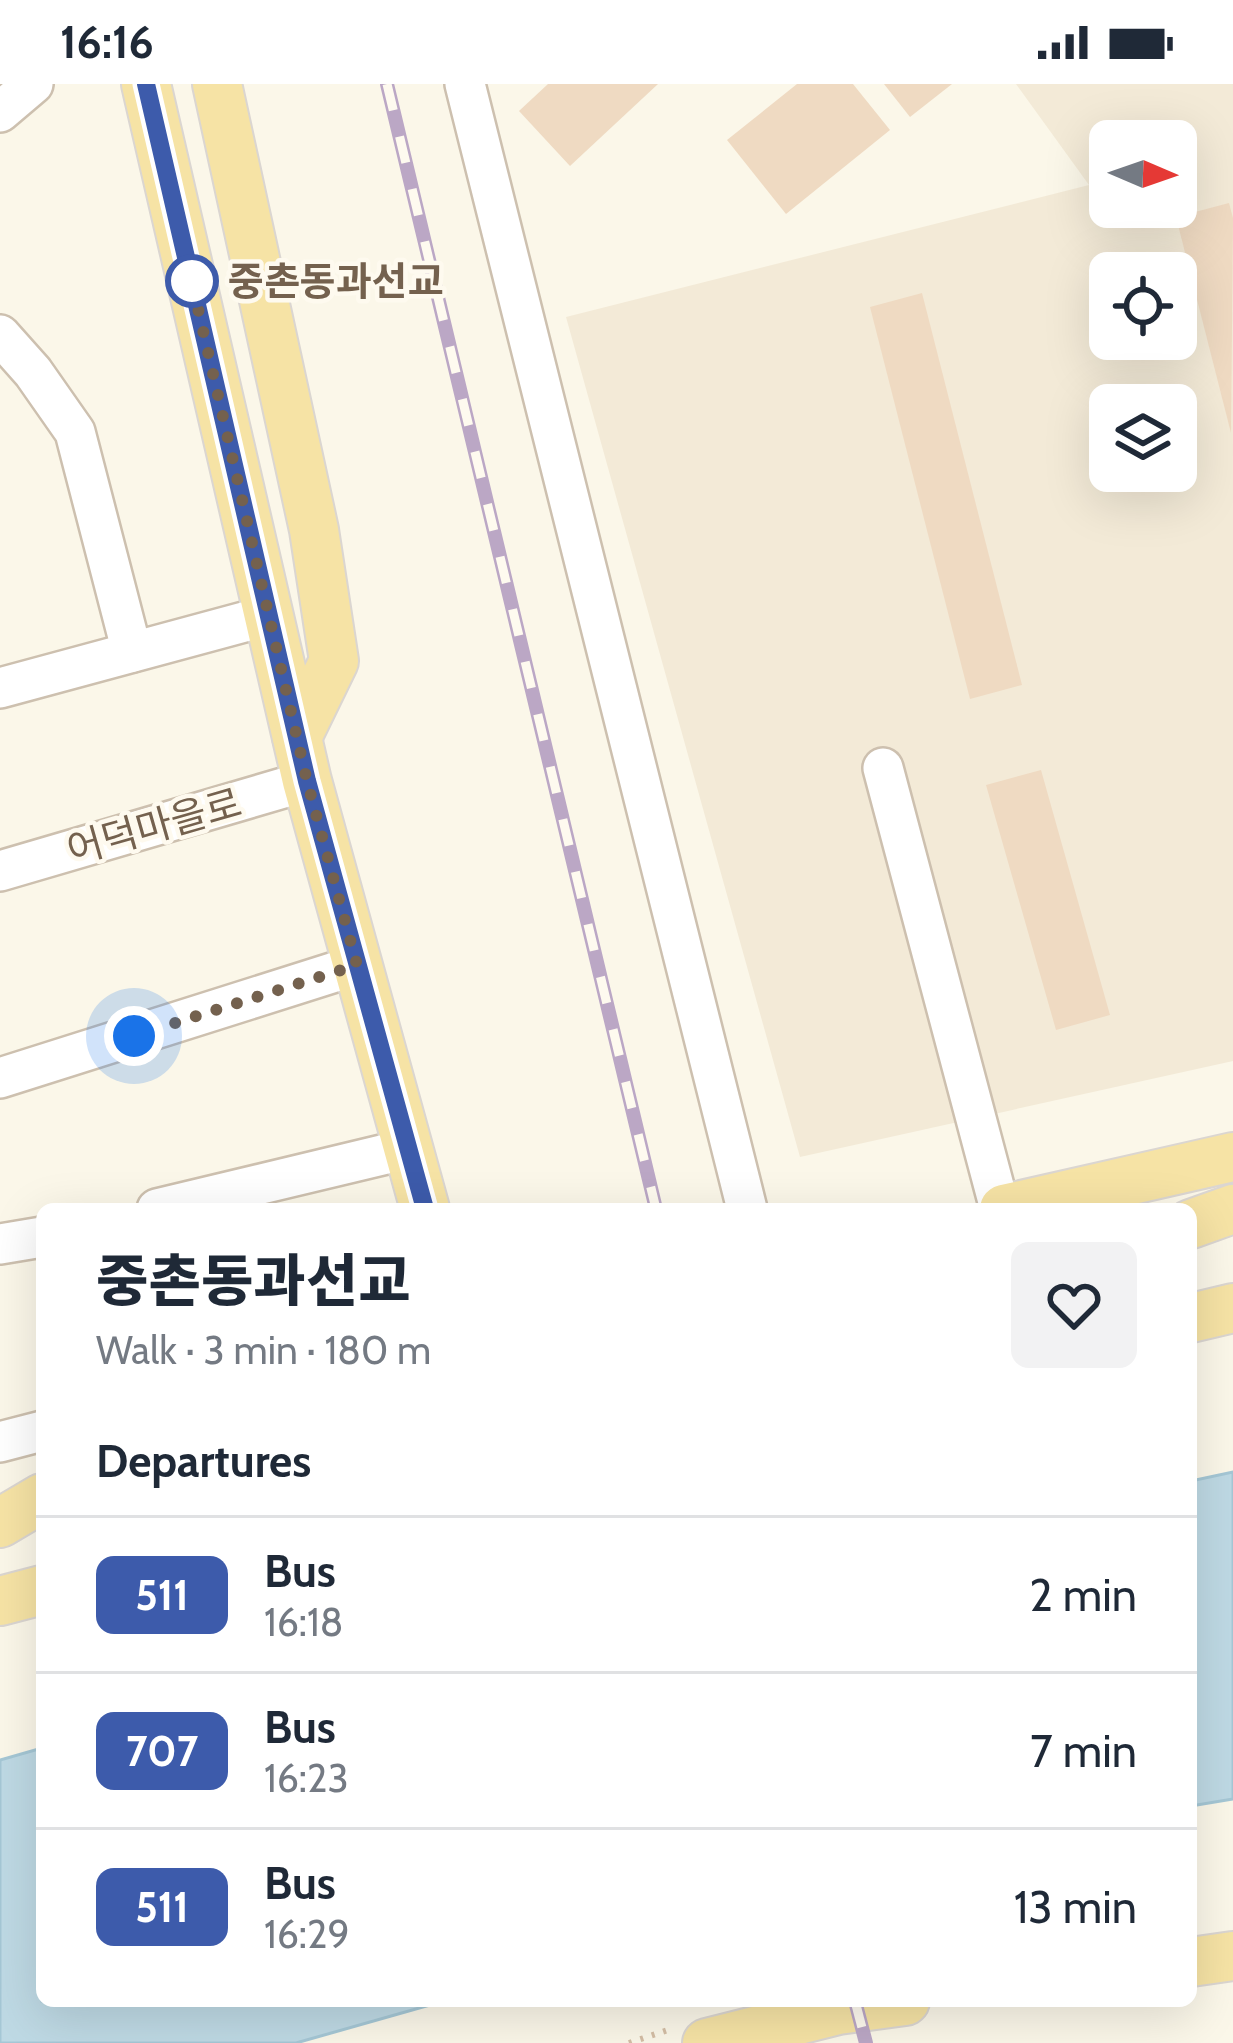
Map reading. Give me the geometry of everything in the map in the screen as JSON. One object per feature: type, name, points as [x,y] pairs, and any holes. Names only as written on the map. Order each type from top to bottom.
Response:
[{"type":"main road","points":[[146,84],[302,759],[423,1203]]},
{"type":"main road","points":[[217,84],[314,530],[334,661],[302,759]]},
{"type":"main road","points":[[1046,1203],[1082,1198],[1233,1156]]},
{"type":"main road","points":[[1197,1222],[1233,1209]]},
{"type":"main road","points":[[1197,1317],[1233,1308]]},
{"type":"main road","points":[[0,1523],[36,1502]]},
{"type":"main road","points":[[0,1600],[36,1592]]},
{"type":"main road","points":[[1197,1961],[1233,1956]]},
{"type":"main road","points":[[707,2043],[860,2007]]},
{"type":"street","points":[[0,112],[33,84]]},
{"type":"street","points":[[465,84],[745,1203]]},
{"type":"street","points":[[0,335],[75,432],[132,652]]},
{"type":"street","points":[[0,688],[270,615]]},
{"type":"street","name":"어덕마을로","points":[[0,871],[302,759]]},
{"type":"street","points":[[883,768],[1000,1203]]},
{"type":"street","points":[[0,1078],[357,965]]},
{"type":"street","points":[[182,1203],[407,1149]]},
{"type":"street","points":[[0,1244],[36,1238]]},
{"type":"street","points":[[0,1442],[36,1433]]},
{"type":"shaded area","points":[[1016,84],[1233,84],[1233,1061],[800,1157],[566,317],[1089,185]]},
{"type":"water","points":[[1233,1472],[1233,1799],[1197,1805],[1197,1480]]},
{"type":"water","points":[[36,1750],[36,2007],[423,2007],[296,2043],[0,2043],[0,1760]]},
{"type":"building","points":[[548,84],[658,84],[570,166],[519,111]]},
{"type":"building","points":[[797,84],[853,84],[890,130],[786,214],[727,140]]},
{"type":"building","points":[[884,84],[952,84],[910,117]]},
{"type":"building","points":[[1229,203],[1233,218],[1231,433],[1197,299],[1197,252],[1185,252],[1179,228],[1197,228],[1197,211]]},
{"type":"building","points":[[922,293],[1022,685],[970,699],[870,307]]},
{"type":"building","points":[[1041,770],[1110,1015],[1056,1030],[986,785]]},
{"type":"railway","points":[[387,84],[655,1203]]},
{"type":"railway","points":[[857,2007],[866,2043]]},
{"type":"bus line","name":"511","points":[[146,84],[307,781],[423,1203]]},
{"type":"place","name":"중촌동과선교","points":[[192,281]]},
{"type":"route","points":[[134,1036],[357,965],[307,781],[187,261],[192,281]]}]
